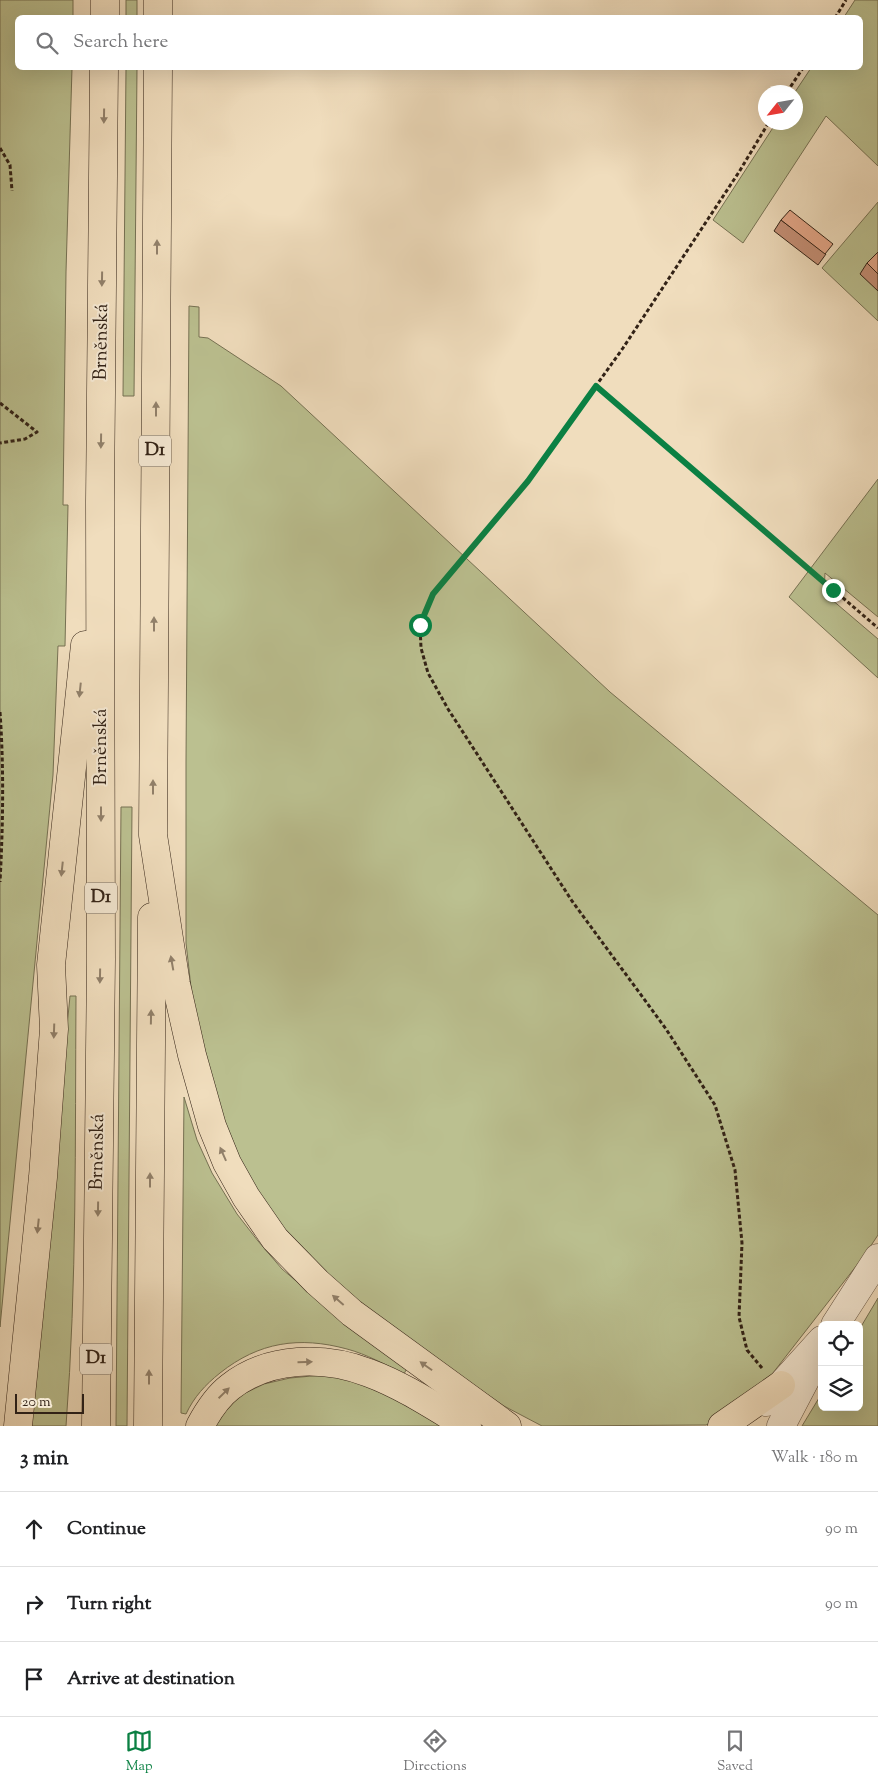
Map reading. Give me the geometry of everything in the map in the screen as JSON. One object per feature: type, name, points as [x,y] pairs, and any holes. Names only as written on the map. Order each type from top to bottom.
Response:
[{"type":"highway","points":[[105,0],[105,15]]},
{"type":"highway","points":[[158,0],[158,15]]},
{"type":"highway","name":"Brněnská","points":[[96,1426],[101,959],[100,502],[104,70]]},
{"type":"highway","name":"D1","points":[[148,1426],[158,70]]},
{"type":"highway","points":[[18,1426],[43,1177],[54,1029],[51,965],[100,502]]},
{"type":"highway","points":[[153,835],[176,984],[192,1055],[219,1145],[236,1180],[255,1212],[275,1239],[317,1282],[376,1330],[466,1394],[507,1426]]},
{"type":"highway","points":[[200,1426],[218,1399],[243,1378],[258,1371],[287,1363],[319,1362],[353,1367],[383,1378],[467,1426]]},
{"type":"highway","points":[[722,1426],[781,1385]]},
{"type":"highway","points":[[466,1394],[520,1426]]},
{"type":"highway","points":[[429,1404],[457,1426]]},
{"type":"street","points":[[838,1321],[878,1258]]},
{"type":"street","points":[[745,1426],[818,1344]]},
{"type":"street","points":[[782,1421],[818,1356]]},
{"type":"path","points":[[837,15],[846,0]]},
{"type":"path","points":[[792,85],[802,70]]},
{"type":"path","points":[[764,130],[734,180],[623,348],[528,481],[433,594],[420,625],[421,648],[428,673],[454,718],[572,901],[666,1029],[715,1105],[735,1170],[742,1243],[739,1317],[747,1350],[764,1370],[781,1385]]},
{"type":"path","points":[[0,148],[10,165],[12,191]]},
{"type":"path","points":[[596,386],[878,628]]},
{"type":"path","points":[[0,403],[36,432],[25,438],[0,443]]},
{"type":"path","points":[[0,712],[3,746],[4,824],[0,882]]},
{"type":"green space","points":[[0,0],[73,0],[73,15],[15,15],[15,70],[72,70],[66,272],[63,505],[68,505],[65,646],[58,646],[53,775],[0,1327]]},
{"type":"green space","points":[[126,0],[137,0],[137,15],[126,15]]},
{"type":"green space","points":[[855,0],[878,0],[878,166],[826,116],[743,243],[713,220],[771,130],[803,130],[803,85],[800,85],[810,70],[863,70],[863,15],[845,15]]},
{"type":"green space","points":[[126,70],[137,70],[134,396],[123,396]]},
{"type":"green space","points":[[878,202],[878,321],[822,268]]},
{"type":"green space","points":[[189,306],[199,307],[199,337],[208,338],[281,386],[610,692],[878,915],[878,1235],[864,1256],[762,1387],[725,1416],[706,1425],[542,1426],[504,1406],[408,1339],[348,1294],[291,1239],[239,1164],[211,1086],[192,996],[186,943]]},
{"type":"green space","points":[[878,479],[878,617],[825,573],[824,593],[878,639],[878,678],[789,597]]},
{"type":"green space","points":[[121,807],[132,807],[127,1426],[116,1426]]},
{"type":"green space","points":[[70,996],[76,996],[74,1265],[66,1426],[28,1426]]},
{"type":"green space","points":[[184,1097],[197,1140],[212,1173],[237,1214],[258,1241],[282,1269],[407,1368],[404,1374],[369,1357],[347,1349],[312,1343],[280,1344],[250,1354],[220,1373],[196,1397],[186,1414],[181,1413]]},
{"type":"green space","points":[[878,1298],[878,1426],[802,1426],[818,1400],[818,1411],[863,1411],[863,1323]]},
{"type":"green space","points":[[323,1375],[355,1380],[386,1393],[442,1426],[214,1426],[235,1398],[264,1384],[290,1378]]},
{"type":"building","points":[[790,210],[833,244],[825,254],[781,220]]},
{"type":"building","points":[[878,252],[878,274],[867,263]]},
{"type":"route","points":[[420,625],[433,594],[528,481],[596,386],[833,590]]}]
